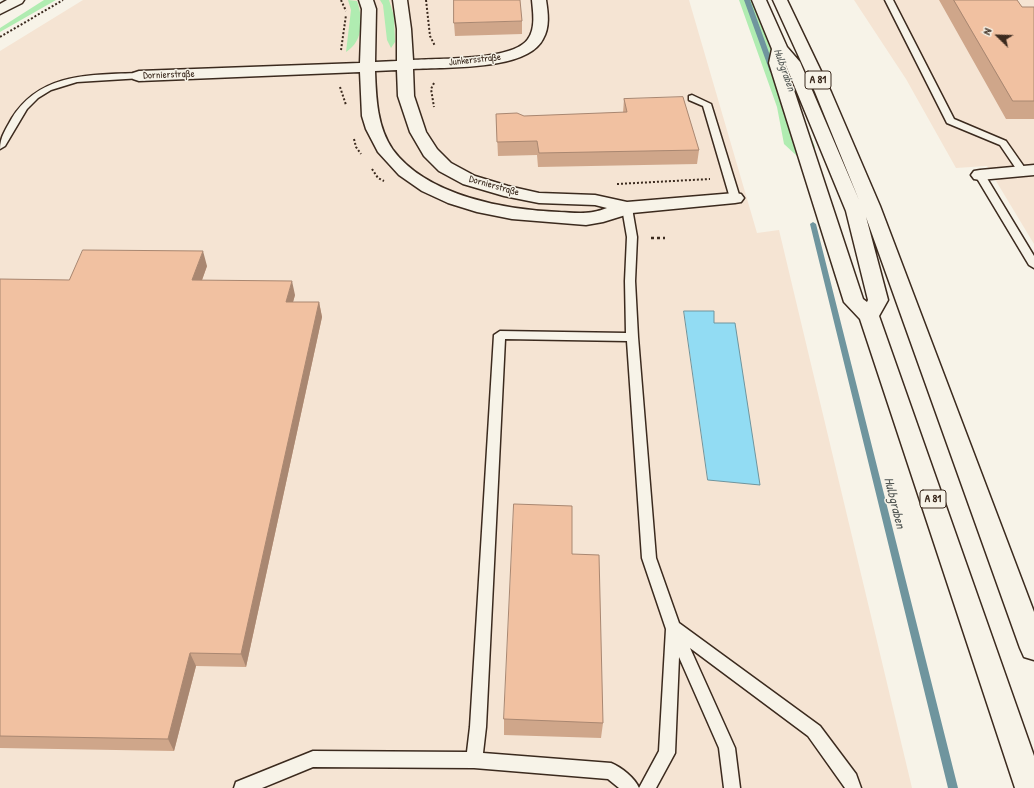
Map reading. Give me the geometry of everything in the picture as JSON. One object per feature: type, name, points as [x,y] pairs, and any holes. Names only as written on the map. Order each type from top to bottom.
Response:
[{"type":"main road","points":[[0,10],[17,0]]},
{"type":"main road","name":"Dornierstraße","points":[[366,0],[369,9],[368,68],[370,112],[374,130],[382,146],[397,164],[412,177],[444,196],[480,208],[515,215],[548,218],[593,219],[628,208],[733,190]]},
{"type":"main road","name":"Dornierstraße","points":[[400,0],[406,96],[410,111],[418,132],[430,152],[445,167],[469,180],[504,191],[539,198],[595,200],[628,208]]},
{"type":"main road","name":"Junkersstraße","points":[[368,68],[500,59],[519,54],[536,39],[541,29],[539,0]]},
{"type":"main road","name":"A 81","points":[[759,0],[780,49],[792,62],[844,162]]},
{"type":"main road","name":"A 81","points":[[780,0],[802,46],[844,162],[1034,648]]},
{"type":"main road","name":"A 81","points":[[780,49],[777,63],[854,302],[869,316],[924,473],[1030,788]]},
{"type":"main road","name":"Dornierstraße","points":[[139,76],[368,68]]},
{"type":"main road","points":[[980,175],[1028,170]]},
{"type":"main road","name":"A 81","points":[[863,209],[878,300],[869,316]]},
{"type":"lane","points":[[889,0],[950,120],[1003,143],[1028,170]]},
{"type":"lane","name":"Dornierstraße","points":[[0,146],[25,106],[40,93],[60,84],[80,80],[139,76]]},
{"type":"lane","points":[[692,98],[707,104],[733,190]]},
{"type":"lane","points":[[980,175],[1034,265]]},
{"type":"lane","points":[[628,208],[631,220],[632,237],[630,281],[632,337],[649,558],[673,627],[728,748],[732,788]]},
{"type":"lane","points":[[474,760],[478,719],[500,335],[632,337]]},
{"type":"lane","points":[[648,788],[667,753],[673,627]]},
{"type":"lane","points":[[673,627],[814,731],[850,780],[852,788]]},
{"type":"lane","points":[[242,788],[313,759],[474,760],[611,772],[631,788]]},
{"type":"path","points":[[0,37],[63,0]]},
{"type":"path","points":[[426,0],[430,36],[435,47],[436,80],[431,89],[435,112]]},
{"type":"path","points":[[617,184],[703,178],[733,190]]},
{"type":"shaded area","points":[[83,0],[689,0],[757,233],[779,230],[912,788],[0,788],[0,51]]},
{"type":"shaded area","points":[[854,0],[1034,0],[1034,244],[987,166],[956,168],[906,79]]},
{"type":"green space","points":[[44,0],[56,0],[0,32],[0,28]]},
{"type":"green space","points":[[348,0],[357,1],[361,22],[359,36],[356,42],[346,52],[351,10]]},
{"type":"green space","points":[[380,0],[389,0],[394,16],[395,42],[391,48],[387,40],[383,5]]},
{"type":"green space","points":[[739,0],[755,0],[815,147],[812,156],[797,156],[784,144],[777,107]]},
{"type":"water","points":[[684,311],[714,311],[714,323],[735,323],[760,485],[708,480]]},
{"type":"building","points":[[454,0],[520,0],[522,21],[454,23]]},
{"type":"building","points":[[954,0],[1017,0],[1022,7],[1034,7],[1034,101],[1013,101]]},
{"type":"building","points":[[683,97],[699,150],[539,153],[537,141],[497,142],[496,114],[517,113],[524,116],[627,112],[624,99]]},
{"type":"building","points":[[83,250],[203,251],[192,280],[292,281],[286,302],[319,302],[241,654],[190,653],[168,739],[0,736],[0,279],[69,280]]},
{"type":"building","points":[[514,504],[572,506],[572,554],[599,555],[603,723],[504,719]]},
{"type":"waterway","name":"Hulbgraben","points":[[747,0],[773,72]]},
{"type":"waterway","name":"Hulbgraben","points":[[813,224],[953,788]]}]
